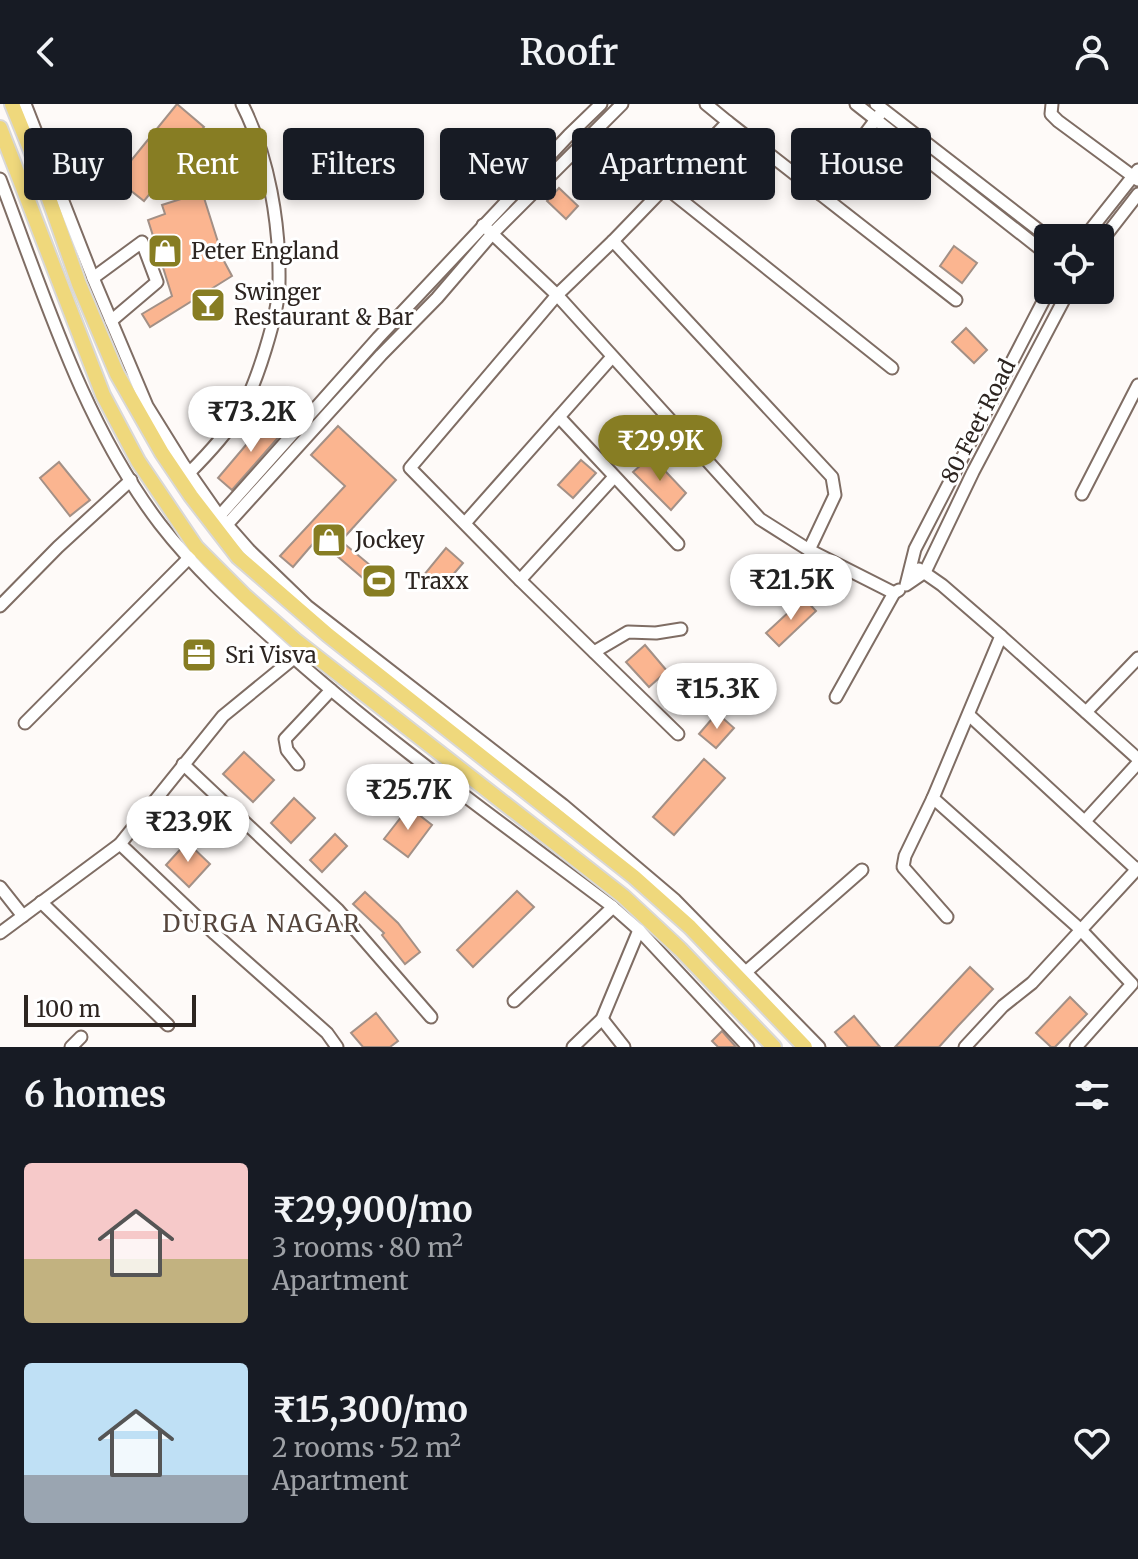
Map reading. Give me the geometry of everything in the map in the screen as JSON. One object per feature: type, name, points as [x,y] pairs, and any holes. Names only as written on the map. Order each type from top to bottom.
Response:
[{"type":"main road","points":[[12,104],[79,284],[117,374],[162,453],[219,525],[238,557],[328,635],[634,877],[690,927],[805,1047]]},
{"type":"main road","points":[[0,128],[103,395],[138,461],[196,547],[295,640],[623,896],[680,949],[774,1047]]},
{"type":"street","points":[[25,104],[147,406],[219,525],[307,606],[574,814],[675,900],[819,1047]]},
{"type":"street","points":[[189,473],[217,445],[241,409],[256,373],[277,304],[278,269],[268,179],[258,140],[242,104]]},
{"type":"street","points":[[488,230],[601,104]]},
{"type":"street","points":[[219,525],[378,338],[622,104]]},
{"type":"street","points":[[706,104],[791,171]]},
{"type":"street","points":[[856,104],[879,111],[1034,227]]},
{"type":"street","points":[[1052,104],[1051,114],[1058,121],[1136,175],[1096,224]]},
{"type":"street","points":[[867,128],[879,111]]},
{"type":"street","points":[[879,111],[1034,243]]},
{"type":"street","points":[[722,128],[728,122]]},
{"type":"street","points":[[0,179],[93,416],[160,524],[219,589],[375,728],[613,907],[639,930],[748,1047]]},
{"type":"street","points":[[1114,225],[1138,194]]},
{"type":"street","points":[[652,200],[557,295],[410,468],[678,734]]},
{"type":"street","points":[[681,200],[892,368]]},
{"type":"street","points":[[828,200],[956,300]]},
{"type":"street","points":[[488,230],[557,295],[760,519],[809,550],[894,593]]},
{"type":"street","points":[[613,241],[832,477],[835,495],[809,550]]},
{"type":"street","points":[[93,278],[142,242],[157,282],[111,321]]},
{"type":"street","points":[[906,585],[915,549],[1042,304]]},
{"type":"street","name":"80 Feet Road","points":[[925,572],[973,472],[1062,304]]},
{"type":"street","points":[[465,523],[612,357]]},
{"type":"street","points":[[1082,494],[1138,385]]},
{"type":"street","points":[[559,417],[678,544]]},
{"type":"street","points":[[520,580],[614,477]]},
{"type":"street","points":[[0,606],[131,480]]},
{"type":"street","points":[[25,723],[190,557]]},
{"type":"street","points":[[911,565],[925,572],[1001,636],[1138,761],[1085,821]]},
{"type":"street","points":[[836,697],[894,593],[925,572]]},
{"type":"street","points":[[594,652],[628,632],[656,633],[681,629]]},
{"type":"street","points":[[947,917],[903,867],[905,856],[933,798],[1001,636]]},
{"type":"street","points":[[0,933],[120,844],[223,716],[294,658]]},
{"type":"street","points":[[1086,712],[1138,658]]},
{"type":"street","points":[[298,764],[287,750],[285,739],[331,690]]},
{"type":"street","points":[[965,1047],[1003,1006],[1032,983],[1137,869],[969,715]]},
{"type":"street","points":[[183,764],[338,910],[431,1017]]},
{"type":"street","points":[[933,798],[1135,981],[1076,1047]]},
{"type":"street","points":[[120,844],[255,971],[327,1033],[337,1047]]},
{"type":"street","points":[[747,971],[862,870]]},
{"type":"street","points":[[0,887],[23,916]]},
{"type":"street","points":[[41,902],[168,1025]]},
{"type":"street","points":[[514,1001],[613,907]]},
{"type":"street","points":[[573,1047],[602,1019],[639,930]]},
{"type":"street","points":[[602,1019],[624,1047]]},
{"type":"street","points":[[71,1047],[81,1037]]},
{"type":"building","points":[[177,104],[204,127],[203,128],[157,128]]},
{"type":"building","points":[[148,140],[148,196],[144,201],[132,192],[132,159]]},
{"type":"building","points":[[559,188],[578,206],[566,219],[547,201],[556,200]]},
{"type":"building","points":[[178,200],[205,200],[224,261],[232,276],[150,327],[142,314],[172,296],[148,220],[165,214],[162,205]]},
{"type":"building","points":[[954,246],[977,263],[962,283],[940,266]]},
{"type":"building","points":[[966,328],[987,350],[974,363],[952,342]]},
{"type":"building","points":[[268,419],[283,432],[232,490],[218,478]]},
{"type":"building","points":[[338,426],[396,480],[341,541],[388,580],[378,591],[317,539],[293,567],[280,556],[345,486],[311,455]]},
{"type":"building","points":[[651,456],[686,493],[671,510],[633,472]]},
{"type":"building","points":[[581,460],[596,473],[573,498],[558,485]]},
{"type":"building","points":[[59,462],[90,500],[70,516],[40,478]]},
{"type":"building","points":[[446,548],[463,563],[440,590],[423,576]]},
{"type":"building","points":[[804,598],[816,611],[779,646],[766,633]]},
{"type":"building","points":[[645,645],[667,671],[649,687],[626,662]]},
{"type":"building","points":[[717,713],[734,728],[716,748],[699,734]]},
{"type":"building","points":[[244,752],[274,780],[253,802],[223,774]]},
{"type":"building","points":[[704,759],[725,778],[674,835],[653,817]]},
{"type":"building","points":[[294,798],[315,818],[291,843],[271,823]]},
{"type":"building","points":[[409,807],[432,825],[408,857],[384,839]]},
{"type":"building","points":[[335,834],[347,846],[322,872],[310,860]]},
{"type":"building","points":[[187,842],[210,864],[189,887],[166,865]]},
{"type":"building","points":[[517,891],[534,907],[473,967],[457,950]]},
{"type":"building","points":[[365,892],[398,923],[420,952],[405,964],[382,935],[384,933],[353,904]]},
{"type":"building","points":[[970,967],[993,989],[939,1047],[895,1047]]},
{"type":"building","points":[[1070,997],[1087,1014],[1055,1047],[1051,1047],[1036,1033]]},
{"type":"building","points":[[376,1013],[398,1041],[390,1047],[363,1047],[351,1033]]},
{"type":"building","points":[[854,1016],[880,1047],[848,1047],[835,1032]]},
{"type":"building","points":[[722,1031],[736,1047],[718,1047],[712,1041]]},
{"type":"place","name":"Peter England","points":[[165,251]]},
{"type":"place","name":"Swinger Restaurant & Bar","points":[[208,305]]},
{"type":"place","name":"Jockey","points":[[329,540]]},
{"type":"place","name":"Traxx","points":[[379,581]]},
{"type":"place","name":"Sri Visva","points":[[199,655]]},
{"type":"district","name":"DURGA NAGAR","points":[[262,923]]}]
